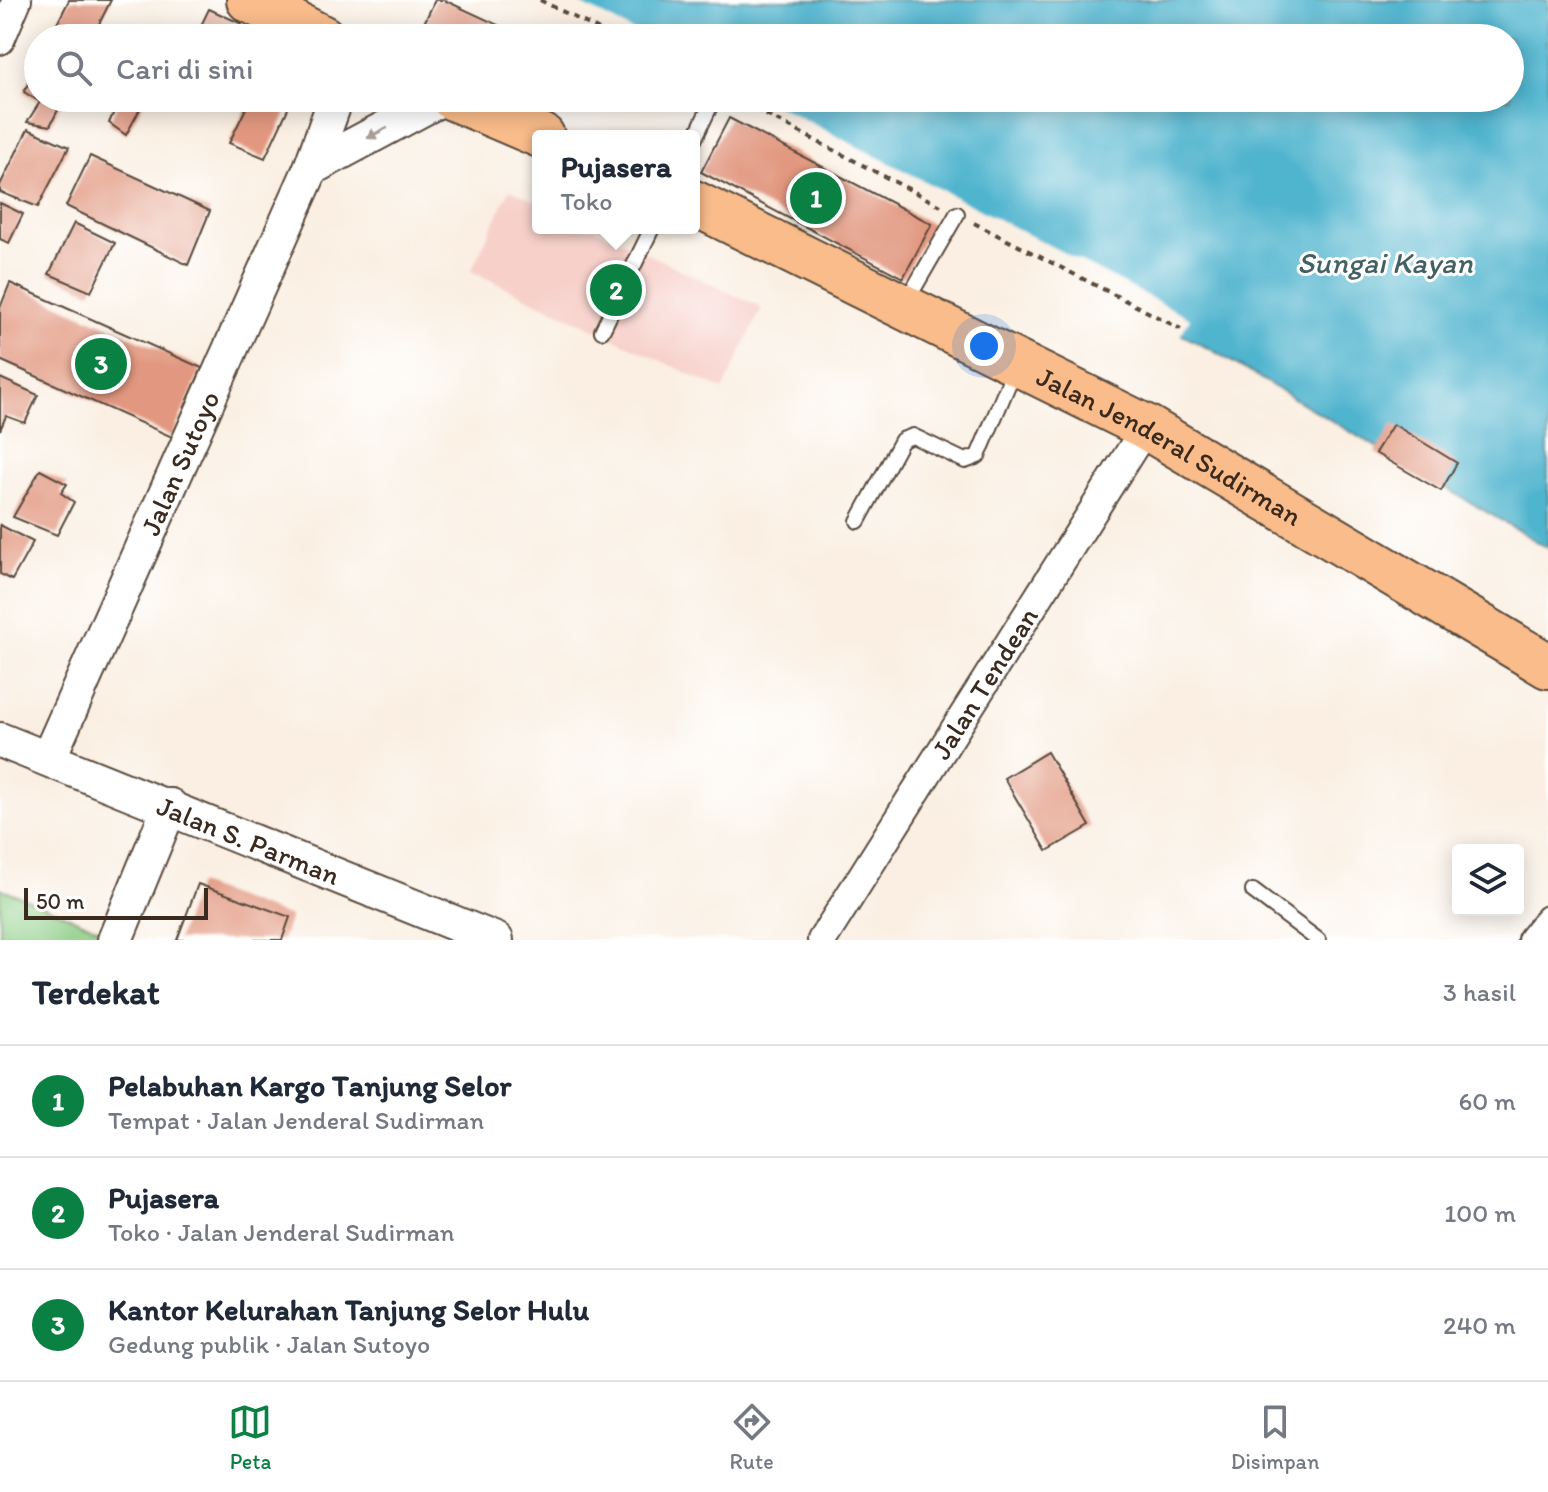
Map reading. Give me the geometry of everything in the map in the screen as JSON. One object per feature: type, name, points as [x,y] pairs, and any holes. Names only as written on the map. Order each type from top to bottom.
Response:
[{"type":"highway","points":[[249,0],[296,24]]},
{"type":"highway","points":[[486,112],[532,132]]},
{"type":"highway","name":"Jalan Jenderal Sudirman","points":[[700,206],[1146,427],[1548,666]]},
{"type":"street","points":[[0,40],[17,0]]},
{"type":"street","name":"Jalan Sutoyo","points":[[48,759],[311,168],[331,112]]},
{"type":"street","points":[[311,168],[416,112]]},
{"type":"street","name":"Jalan Tendean","points":[[822,940],[1146,427]]},
{"type":"street","name":"Jalan S. Parman","points":[[0,740],[496,940]]},
{"type":"street","points":[[115,940],[170,806]]},
{"type":"street","points":[[1532,940],[1548,920]]},
{"type":"lane","points":[[904,306],[957,214]]},
{"type":"lane","points":[[602,331],[649,234]]},
{"type":"lane","points":[[858,521],[902,440],[913,436],[965,461],[978,456],[1017,362]]},
{"type":"lane","points":[[1253,891],[1318,940]]},
{"type":"path","points":[[540,0],[587,24]]},
{"type":"path","points":[[761,112],[1181,329]]},
{"type":"shaded area","points":[[510,189],[532,199],[532,234],[606,234],[762,308],[723,390],[471,271]]},
{"type":"green space","points":[[0,888],[100,929],[95,940],[0,940]]},
{"type":"water","name":"Sungai Kayan","points":[[529,0],[1548,0],[1548,548],[1210,349],[747,112],[1524,112],[1524,24],[576,24]]},
{"type":"pier","points":[[525,0],[573,0],[620,24],[566,24],[527,4]]},
{"type":"pier","points":[[738,112],[790,112],[1190,318],[1179,338]]},
{"type":"building","points":[[69,0],[111,0],[99,24],[57,24]]},
{"type":"building","points":[[435,0],[444,0],[496,24],[424,24]]},
{"type":"building","points":[[209,9],[242,24],[202,24]]},
{"type":"building","points":[[34,112],[57,112],[50,126],[27,122]]},
{"type":"building","points":[[114,112],[138,112],[126,135],[109,123]]},
{"type":"building","points":[[244,112],[286,112],[265,158],[229,143]]},
{"type":"building","points":[[729,118],[932,224],[903,278],[701,172]]},
{"type":"building","points":[[28,129],[69,147],[38,207],[0,192],[0,185]]},
{"type":"building","points":[[90,156],[210,211],[188,265],[66,206]]},
{"type":"building","points":[[0,203],[23,214],[9,243],[0,239]]},
{"type":"building","points":[[74,223],[115,243],[91,292],[49,274]]},
{"type":"building","points":[[10,283],[202,368],[172,437],[0,360],[0,308]]},
{"type":"building","points":[[0,378],[38,395],[25,423],[6,416],[0,430]]},
{"type":"building","points":[[1393,424],[1457,463],[1441,491],[1375,453]]},
{"type":"building","points":[[40,470],[67,484],[61,493],[74,502],[57,535],[13,517]]},
{"type":"building","points":[[0,525],[33,542],[12,580],[0,574]]},
{"type":"building","points":[[1047,752],[1090,826],[1047,851],[1004,778]]},
{"type":"building","points":[[198,884],[290,917],[282,940],[177,940]]},
{"type":"place","name":"Pelabuhan Kargo Tanjung Selor","points":[[816,198]]},
{"type":"place","name":"Pujasera","points":[[616,290]]},
{"type":"place","name":"Kantor Kelurahan Tanjung Selor Hulu","points":[[101,364]]}]
